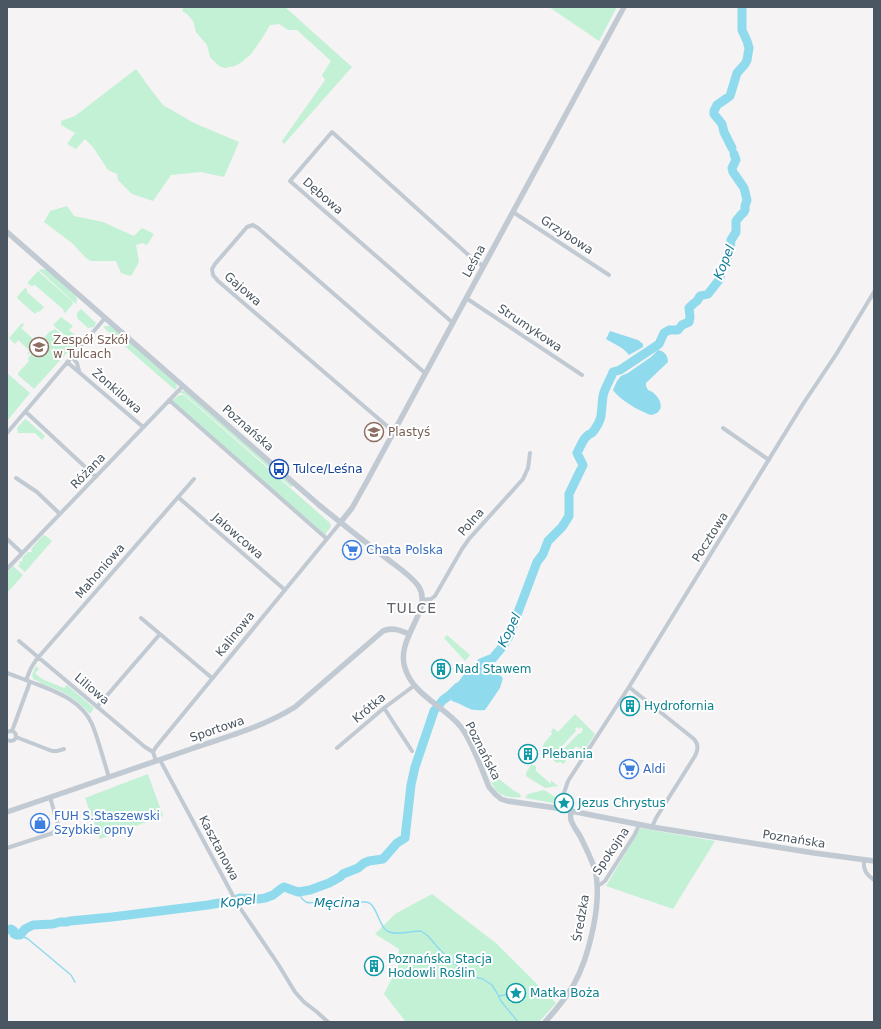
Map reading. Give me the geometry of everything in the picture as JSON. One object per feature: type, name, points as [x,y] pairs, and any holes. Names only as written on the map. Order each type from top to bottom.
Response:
[{"type":"street","name":"Leśna","points":[[340,523],[352,508],[394,432],[624,7]]},
{"type":"street","name":"Dębowa","points":[[453,322],[290,181],[332,132],[468,254],[484,266]]},
{"type":"street","name":"Grzybowa","points":[[513,212],[609,275]]},
{"type":"street","name":"Gajowa","points":[[394,432],[218,281],[213,275],[212,269],[247,227],[253,225],[425,373]]},
{"type":"street","name":"Poznańska","points":[[7,232],[340,523],[413,580],[420,590],[422,600],[420,610],[404,649],[404,663],[407,674],[424,695],[453,718],[463,729],[489,787],[495,794],[504,800],[556,808],[639,825],[874,861]]},
{"type":"street","name":"Pocztowa","points":[[556,808],[564,793],[568,781],[629,687],[770,460],[803,404],[837,353],[874,292]]},
{"type":"street","name":"Strumykowa","points":[[466,298],[582,375]]},
{"type":"street","points":[[7,433],[105,318]]},
{"type":"street","name":"Żonkilowa","points":[[72,357],[78,363],[79,371]]},
{"type":"street","name":"Żonkilowa","points":[[67,362],[143,427]]},
{"type":"street","name":"Różana","points":[[7,569],[183,386]]},
{"type":"street","points":[[169,400],[327,539]]},
{"type":"street","points":[[26,412],[96,477]]},
{"type":"street","points":[[723,428],[770,460]]},
{"type":"street","name":"Polna","points":[[422,600],[431,599],[435,596],[469,539],[523,479],[528,468],[530,452]]},
{"type":"street","points":[[16,478],[37,492],[60,514]]},
{"type":"street","name":"Mahoniowa","points":[[12,731],[32,666],[38,657],[194,479]]},
{"type":"street","name":"Jałowcowa","points":[[178,497],[285,590]]},
{"type":"street","name":"Kalinowa","points":[[153,752],[340,523]]},
{"type":"street","points":[[7,539],[22,554]]},
{"type":"street","points":[[141,618],[212,678]]},
{"type":"street","name":"Sportowa","points":[[7,812],[267,722],[295,707],[383,631],[396,629],[409,634]]},
{"type":"street","points":[[98,707],[160,634]]},
{"type":"street","name":"Liliowa","points":[[19,641],[153,752]]},
{"type":"street","points":[[7,673],[64,695],[84,712],[92,725],[109,777]]},
{"type":"street","name":"Krótka","points":[[337,748],[384,708],[415,685]]},
{"type":"street","points":[[629,687],[697,742],[698,747],[698,751],[656,818],[652,827]]},
{"type":"street","points":[[384,708],[412,751]]},
{"type":"street","points":[[7,732],[10,730],[16,737],[52,751],[64,750]]},
{"type":"street","points":[[7,742],[12,741],[16,737]]},
{"type":"street","points":[[153,752],[158,760]]},
{"type":"street","name":"Kasztanowa","points":[[158,760],[238,905],[295,992],[304,1002],[328,1022]]},
{"type":"street","points":[[564,793],[571,811]]},
{"type":"street","points":[[7,848],[52,833],[57,829],[58,823],[50,797]]},
{"type":"street","name":"Średzka","points":[[545,1022],[573,986],[589,942],[597,902],[597,884],[591,860],[571,821],[571,811]]},
{"type":"street","name":"Spokojna","points":[[597,884],[601,884],[605,881],[635,834],[639,825]]},
{"type":"street","points":[[864,860],[865,871],[874,880]]},
{"type":"green space","points":[[184,7],[285,7],[352,67],[284,144],[282,141],[325,80],[322,75],[331,61],[297,30],[288,30],[279,24],[270,25],[251,54],[242,62],[235,66],[225,68],[219,66],[210,57],[207,45],[196,32],[193,21],[182,11]]},
{"type":"green space","points":[[549,7],[617,7],[599,41]]},
{"type":"green space","points":[[136,69],[163,105],[194,123],[239,142],[224,177],[201,172],[171,175],[153,201],[132,194],[118,180],[117,174],[108,170],[93,147],[85,139],[76,149],[67,144],[75,133],[61,125],[61,121],[75,116]]},
{"type":"green space","points":[[67,206],[74,216],[103,222],[134,236],[142,228],[154,234],[147,245],[142,243],[136,245],[139,262],[131,276],[121,273],[116,261],[91,261],[86,258],[72,243],[44,222],[50,211]]},
{"type":"green space","points":[[39,270],[47,270],[73,293],[77,298],[76,304]]},
{"type":"green space","points":[[38,271],[73,302],[65,313],[63,312],[64,310],[35,285],[32,286],[28,284],[28,282]]},
{"type":"green space","points":[[25,288],[27,289],[27,292],[44,307],[35,314],[17,297]]},
{"type":"green space","points":[[81,309],[96,323],[94,327],[88,328],[77,318],[77,313]]},
{"type":"green space","points":[[61,317],[73,326],[69,330],[78,338],[74,343],[54,326],[54,324]]},
{"type":"green space","points":[[22,323],[24,325],[21,328],[39,344],[49,332],[55,329],[73,344],[73,346],[34,389],[18,375],[18,373],[29,361],[28,358],[35,350],[34,349],[28,355],[27,354],[30,351],[18,340],[15,344],[9,338]]},
{"type":"green space","points":[[111,326],[176,383],[177,387],[175,390],[103,327]]},
{"type":"green space","points":[[7,373],[30,393],[7,421]]},
{"type":"green space","points":[[185,391],[294,485],[291,487],[184,394],[179,393]]},
{"type":"green space","points":[[179,395],[184,395],[330,523],[331,527],[326,533],[326,536],[172,401]]},
{"type":"green space","points":[[25,419],[45,436],[42,440],[35,433],[18,433],[17,428]]},
{"type":"green space","points":[[43,535],[52,541],[25,572],[18,566],[20,563],[19,561],[21,562],[23,560],[22,558],[28,552],[32,551],[31,549]]},
{"type":"green space","points":[[13,566],[23,575],[7,593],[7,573]]},
{"type":"green space","points":[[447,635],[470,655],[465,661],[444,638]]},
{"type":"green space","points":[[36,666],[39,669],[35,673],[42,679],[64,688],[67,685],[94,708],[90,714],[73,698],[33,679],[32,675]]},
{"type":"green space","points":[[575,714],[595,734],[584,751],[576,746],[568,754],[564,764],[560,762],[557,763],[553,760],[579,733],[580,734],[582,732],[581,731],[583,730],[581,727],[579,729],[577,727],[575,729],[576,731],[551,758],[540,751],[552,734],[551,732],[553,728],[558,732]]},
{"type":"green space","points":[[487,763],[495,770],[499,779],[520,794],[521,797],[505,796],[495,789],[490,778]]},
{"type":"green space","points":[[531,765],[536,766],[536,771],[551,784],[551,780],[558,786],[545,788],[526,776],[526,773]]},
{"type":"green space","points":[[148,774],[163,816],[100,839],[85,798]]},
{"type":"green space","points":[[544,790],[557,798],[553,803],[525,798],[528,794]]},
{"type":"green space","points":[[640,828],[715,841],[673,909],[606,886]]},
{"type":"green space","points":[[432,894],[497,944],[556,1003],[539,1022],[406,1022],[384,994],[398,966],[399,949],[375,934],[395,914]]},
{"type":"water","points":[[610,331],[638,340],[643,344],[643,347],[629,355],[606,339]]},
{"type":"water","points":[[658,350],[665,354],[668,362],[646,383],[648,390],[659,399],[661,407],[656,413],[651,415],[630,405],[620,398],[613,390],[621,376],[628,373],[651,357]]},
{"type":"water","points":[[478,662],[491,668],[503,678],[500,688],[485,710],[467,708],[452,701],[450,695],[468,669]]},
{"type":"waterway","name":"Kopel","points":[[732,148],[724,132],[722,124],[714,114],[714,111],[717,105],[730,96],[737,73],[747,60],[749,48],[742,30],[742,7]]},
{"type":"waterway","name":"Kopel","points":[[473,672],[481,663],[493,658],[503,646],[509,636],[537,562],[543,554],[548,541],[562,527],[569,516],[569,494],[583,465],[577,453],[585,438],[592,433],[599,422],[604,393],[613,372],[620,370],[659,344],[664,333],[669,330],[678,330],[682,325],[689,322],[689,308],[700,296],[708,294],[719,280],[730,250],[731,240],[736,232],[736,221],[744,212],[747,200],[744,188],[733,172],[732,168],[736,160],[734,154]]},
{"type":"waterway","name":"Kopel","points":[[7,930],[11,929],[14,931],[14,934],[20,935],[25,929],[33,925],[53,924],[208,905],[240,898],[259,899],[273,895],[284,887],[298,892],[310,890],[329,883],[343,874],[358,868],[364,863],[383,859],[397,843],[405,838],[411,785],[415,767],[434,711],[443,700],[458,687]]},
{"type":"waterway","name":"Męcina","points":[[298,892],[303,900],[308,903],[324,900],[348,904],[356,902],[370,903],[373,906],[381,924],[387,931],[395,933],[421,931],[428,936],[441,951],[467,975],[483,979],[492,985],[501,1001],[518,1022]]},
{"type":"waterway","points":[[20,935],[28,939],[71,975],[75,982]]},
{"type":"waterway","points":[[499,996],[513,993]]},
{"type":"place","name":"Zespół Szkół w Tulcach","points":[[39,347]]},
{"type":"place","name":"Plastyś","points":[[374,432]]},
{"type":"place","name":"Tulce/Leśna","points":[[279,469]]},
{"type":"place","name":"Chata Polska","points":[[352,550]]},
{"type":"place","name":"Nad Stawem","points":[[441,669]]},
{"type":"place","name":"Hydrofornia","points":[[630,706]]},
{"type":"place","name":"Plebania","points":[[528,754]]},
{"type":"place","name":"Aldi","points":[[629,769]]},
{"type":"place","name":"Jezus Chrystus","points":[[564,803]]},
{"type":"place","name":"FUH S.Staszewski Szybkie opny","points":[[40,823]]},
{"type":"place","name":"Poznańska Stacja Hodowli Roślin","points":[[374,966]]},
{"type":"place","name":"Matka Boża","points":[[516,993]]},
{"type":"district","name":"TULCE","points":[[412,608]]}]
